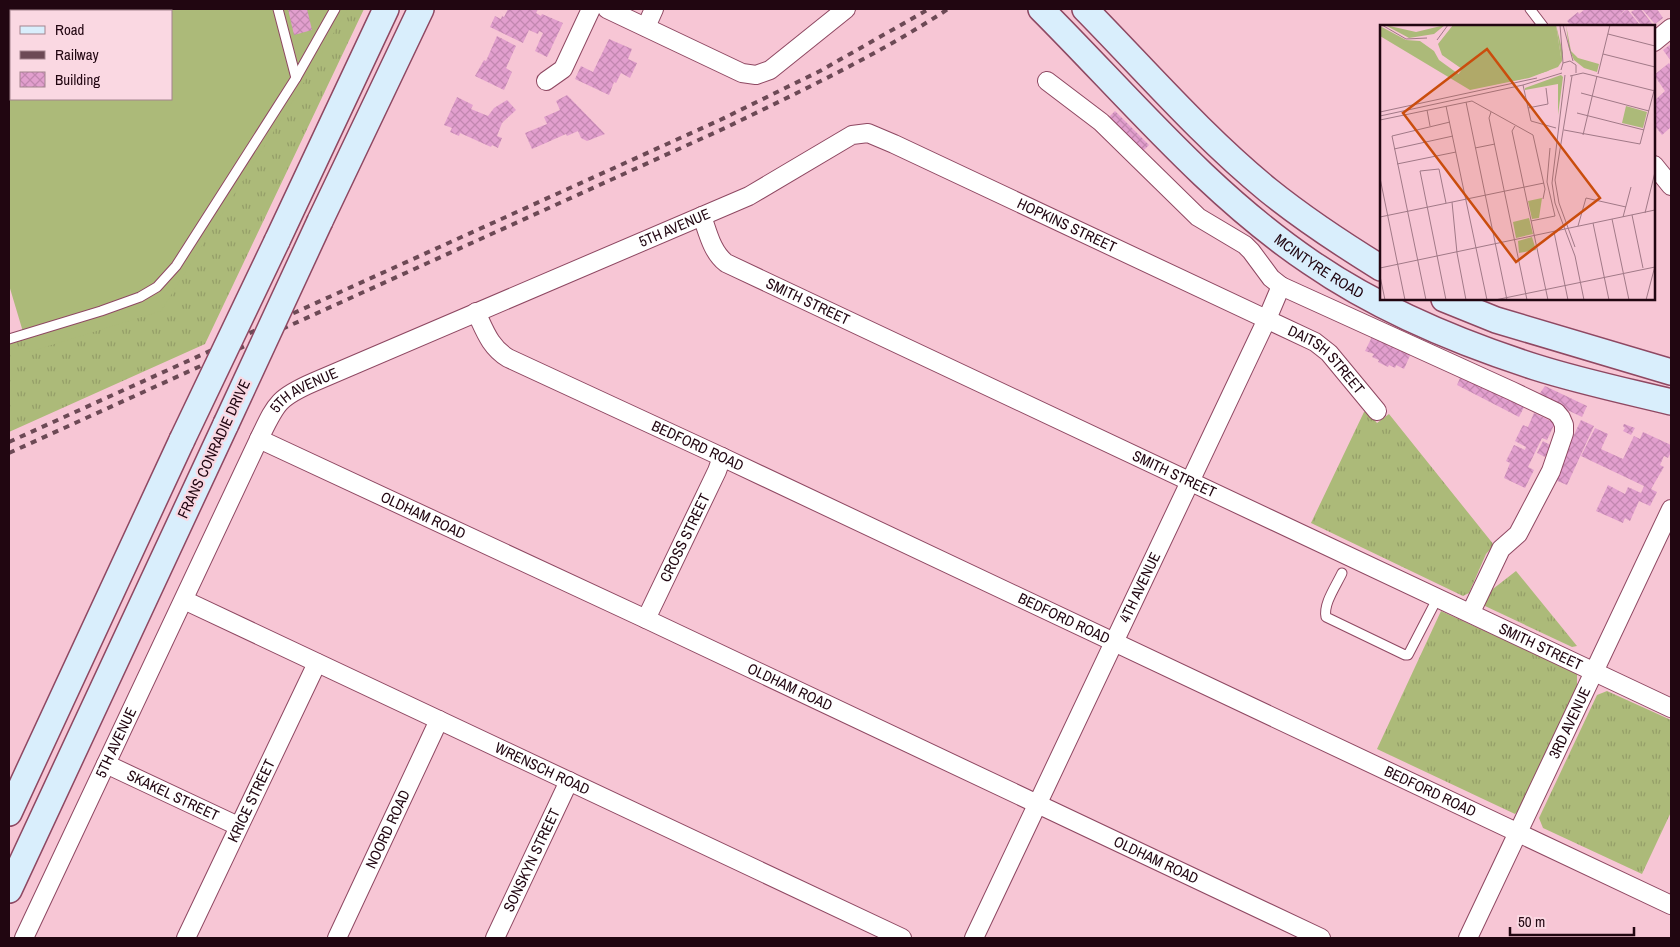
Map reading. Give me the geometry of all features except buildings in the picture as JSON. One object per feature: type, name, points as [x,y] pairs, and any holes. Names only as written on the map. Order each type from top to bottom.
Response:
[{"type":"main road","points":[[9,814],[182,440],[386,9]]},
{"type":"main road","name":"FRANS CONRADIE DRIVE","points":[[9,890],[320,221],[421,9]]},
{"type":"main road","name":"MCINTYRE ROAD","points":[[1041,9],[1111,82],[1239,207],[1311,263],[1386,307],[1474,345],[1536,367],[1671,402]]},
{"type":"main road","name":"MCINTYRE ROAD","points":[[1085,9],[1214,142],[1267,190],[1305,219],[1380,267]]},
{"type":"main road","points":[[1447,300],[1505,323],[1671,372]]},
{"type":"street","points":[[546,81],[563,68],[591,9]]},
{"type":"street","points":[[606,9],[742,73],[756,75],[770,70],[846,9]]},
{"type":"street","points":[[646,27],[654,9]]},
{"type":"street","points":[[1655,41],[1671,28]]},
{"type":"street","points":[[1047,81],[1101,122],[1198,217],[1244,244],[1252,251],[1271,278],[1281,286],[1512,391],[1556,412],[1561,418],[1564,425],[1564,433],[1551,471],[1518,534],[1501,549],[1471,612]]},
{"type":"street","name":"5TH AVENUE","points":[[24,938],[259,439],[277,405],[294,391],[749,196],[852,135],[868,133]]},
{"type":"street","name":"HOPKINS STREET","points":[[868,133],[1267,319]]},
{"type":"street","points":[[1655,166],[1671,186]]},
{"type":"street","name":"SMITH STREET","points":[[702,216],[714,250],[726,263],[1471,612],[1671,708]]},
{"type":"street","name":"4TH AVENUE","points":[[974,938],[1281,286]]},
{"type":"street","name":"BEDFORD ROAD","points":[[476,312],[493,346],[500,353],[1671,905]]},
{"type":"street","name":"DAITSH STREET","points":[[1267,319],[1315,342],[1323,348],[1377,411]]},
{"type":"street","name":"OLDHAM ROAD","points":[[259,439],[646,619],[1321,938]]},
{"type":"street","name":"CROSS STREET","points":[[646,619],[722,457]]},
{"type":"street","name":"3RD AVENUE","points":[[1468,938],[1671,509]]},
{"type":"street","name":"WRENSCH ROAD","points":[[184,600],[902,938]]},
{"type":"street","name":"KRICE STREET","points":[[186,938],[317,663]]},
{"type":"street","name":"NOORD ROAD","points":[[337,938],[439,720]]},
{"type":"street","name":"SKAKEL STREET","points":[[106,764],[238,826]]},
{"type":"street","name":"SONSKYN STREET","points":[[495,938],[569,781]]},
{"type":"lane","points":[[278,9],[296,78]]},
{"type":"lane","points":[[9,339],[140,297],[149,293],[164,281],[176,266],[296,78],[335,9]]},
{"type":"lane","points":[[1530,9],[1542,25]]},
{"type":"lane","points":[[1342,573],[1325,612],[1326,617],[1405,655],[1408,655],[1414,647],[1438,597]]},
{"type":"green space","points":[[9,9],[348,9],[161,311],[29,352],[9,285]]},
{"type":"green space","points":[[339,9],[364,9],[205,344],[9,432],[9,344],[120,309]]},
{"type":"green space","points":[[1367,411],[1377,423],[1389,414],[1494,545],[1486,554],[1469,593],[1463,596],[1311,523],[1364,412]]},
{"type":"green space","points":[[1516,571],[1577,646],[1572,647],[1485,606],[1484,600],[1489,592]]},
{"type":"green space","points":[[1441,611],[1577,673],[1577,687],[1515,814],[1377,749]]},
{"type":"green space","points":[[1607,691],[1671,720],[1671,812],[1642,874],[1543,828],[1539,818],[1597,695]]},
{"type":"railway","points":[[9,442],[720,120],[820,71],[929,9]]},
{"type":"railway","points":[[9,453],[725,128],[867,57],[948,9]]}]
